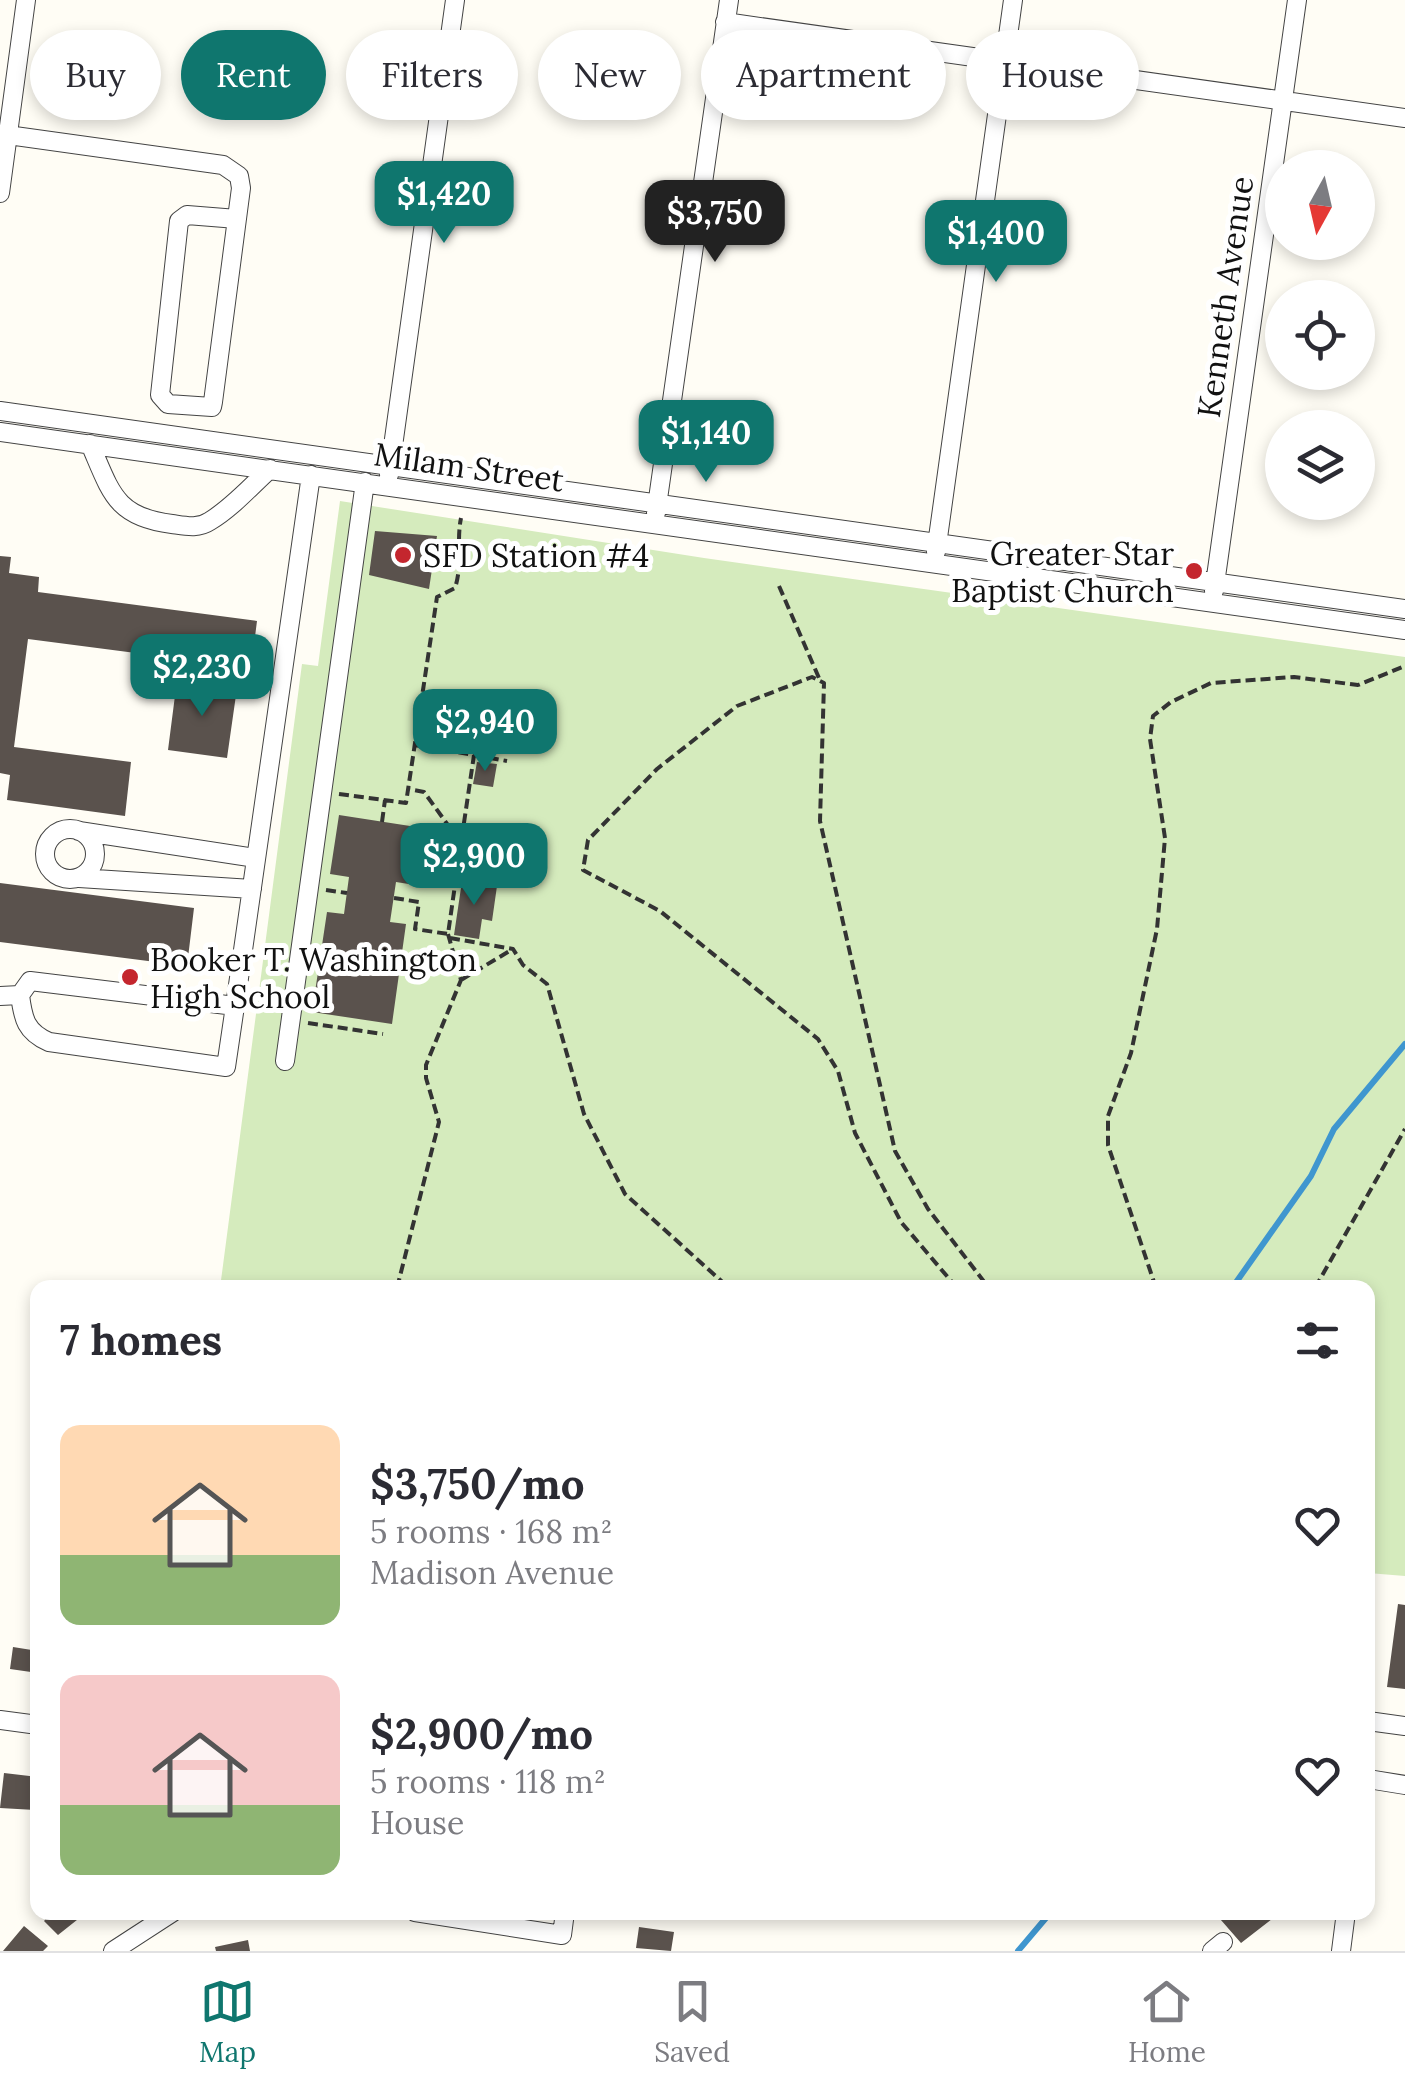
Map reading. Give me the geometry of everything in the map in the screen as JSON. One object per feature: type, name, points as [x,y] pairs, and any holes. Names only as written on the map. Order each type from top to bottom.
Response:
[{"type":"street","points":[[0,193],[4,134],[26,0]]},
{"type":"street","points":[[388,485],[455,0]]},
{"type":"street","points":[[655,523],[728,0]]},
{"type":"street","points":[[1008,30],[1013,0]]},
{"type":"street","name":"Kenneth Avenue","points":[[1213,602],[1297,0]]},
{"type":"street","points":[[726,22],[966,55]]},
{"type":"street","points":[[1139,80],[1405,118]]},
{"type":"street","points":[[934,563],[996,120]]},
{"type":"street","points":[[4,134],[234,169],[242,188],[212,407],[168,404],[160,395],[179,221],[187,215],[237,219]]},
{"type":"street","name":"Milam Street","points":[[0,411],[1405,609]]},
{"type":"street","name":"Milam Street","points":[[0,432],[1405,630]]},
{"type":"street","points":[[90,444],[120,506],[135,518],[162,523],[195,527],[210,522],[270,470]]},
{"type":"street","points":[[235,1006],[30,981],[20,996],[23,1019],[34,1036],[49,1042],[226,1068],[235,1006],[252,888],[256,858],[312,475]]},
{"type":"street","points":[[284,1062],[364,482]]},
{"type":"street","points":[[252,888],[54,874],[44,854],[55,834],[79,831],[256,858]]},
{"type":"street","points":[[79,831],[92,842],[95,858],[79,878]]},
{"type":"street","points":[[0,996],[20,996]]},
{"type":"street","points":[[0,1720],[30,1724]]},
{"type":"street","points":[[1375,1722],[1405,1726]]},
{"type":"street","points":[[1375,1780],[1405,1784]]},
{"type":"street","points":[[114,1951],[161,1920]]},
{"type":"street","points":[[464,1920],[562,1936],[564,1920]]},
{"type":"street","points":[[1341,1951],[1345,1920]]},
{"type":"path","points":[[335,798],[343,794],[406,803],[437,596],[455,588],[460,571],[462,555],[456,544],[461,518]]},
{"type":"path","points":[[779,586],[824,683],[820,822],[895,1151],[928,1209],[983,1280]]},
{"type":"path","points":[[1153,1280],[1108,1146],[1108,1116],[1130,1053],[1157,929],[1165,838],[1150,738],[1153,716],[1171,702],[1211,683],[1294,677],[1358,685],[1405,666]]},
{"type":"path","points":[[820,678],[812,676],[736,706],[658,769],[588,840],[583,870],[660,910],[818,1040],[838,1071],[855,1133],[901,1222],[950,1280]]},
{"type":"path","points":[[414,745],[508,761]]},
{"type":"path","points":[[399,1280],[439,1122],[426,1066],[461,980],[449,936],[474,756]]},
{"type":"path","points":[[408,788],[424,792],[461,843]]},
{"type":"path","points":[[382,822],[386,800]]},
{"type":"path","points":[[322,889],[347,893]]},
{"type":"path","points":[[394,898],[419,902],[415,928],[513,950],[523,966],[548,984],[584,1114],[626,1194],[721,1280]]},
{"type":"path","points":[[461,980],[513,950]]},
{"type":"path","points":[[303,1015],[309,1024],[383,1034]]},
{"type":"path","points":[[1320,1280],[1405,1129]]},
{"type":"green space","points":[[340,501],[704,558],[1405,657],[1405,1576],[1375,1574],[1375,1280],[221,1280],[302,664],[318,666]]},
{"type":"building","name":"SFD Station #4","points":[[375,531],[437,536],[429,589],[369,575]]},
{"type":"building","points":[[0,556],[11,557],[9,573],[39,577],[38,592],[257,621],[251,668],[28,639],[14,747],[131,762],[125,816],[7,800],[10,775],[0,773]]},
{"type":"building","points":[[177,680],[237,688],[227,758],[168,750]]},
{"type":"building","points":[[477,762],[497,764],[493,787],[473,784]]},
{"type":"building","points":[[339,815],[423,828],[415,885],[396,882],[390,922],[406,924],[392,1024],[312,1012],[327,912],[344,914],[349,877],[330,874]]},
{"type":"building","points":[[462,881],[497,886],[492,921],[482,919],[479,939],[454,935]]},
{"type":"building","points":[[0,883],[194,908],[187,966],[0,942]]},
{"type":"building","points":[[1398,1604],[1405,1605],[1405,1689],[1387,1687]]},
{"type":"building","points":[[13,1647],[30,1650],[30,1672],[10,1669]]},
{"type":"building","points":[[4,1773],[30,1776],[30,1810],[0,1808]]},
{"type":"building","points":[[45,1920],[77,1920],[58,1935]]},
{"type":"building","points":[[1221,1920],[1271,1920],[1241,1943]]},
{"type":"building","points":[[24,1926],[48,1946],[43,1951],[3,1951]]},
{"type":"building","points":[[639,1927],[674,1932],[671,1951],[636,1948]]},
{"type":"building","points":[[248,1940],[250,1951],[216,1951],[215,1947]]},
{"type":"waterway","points":[[1238,1280],[1311,1176],[1334,1129],[1405,1044]]},
{"type":"waterway","points":[[1018,1951],[1044,1920]]},
{"type":"place","name":"SFD Station #4","points":[[403,555]]},
{"type":"place","name":"Greater Star Baptist Church","points":[[1194,571]]},
{"type":"place","name":"Booker T. Washington High School","points":[[130,977]]}]
